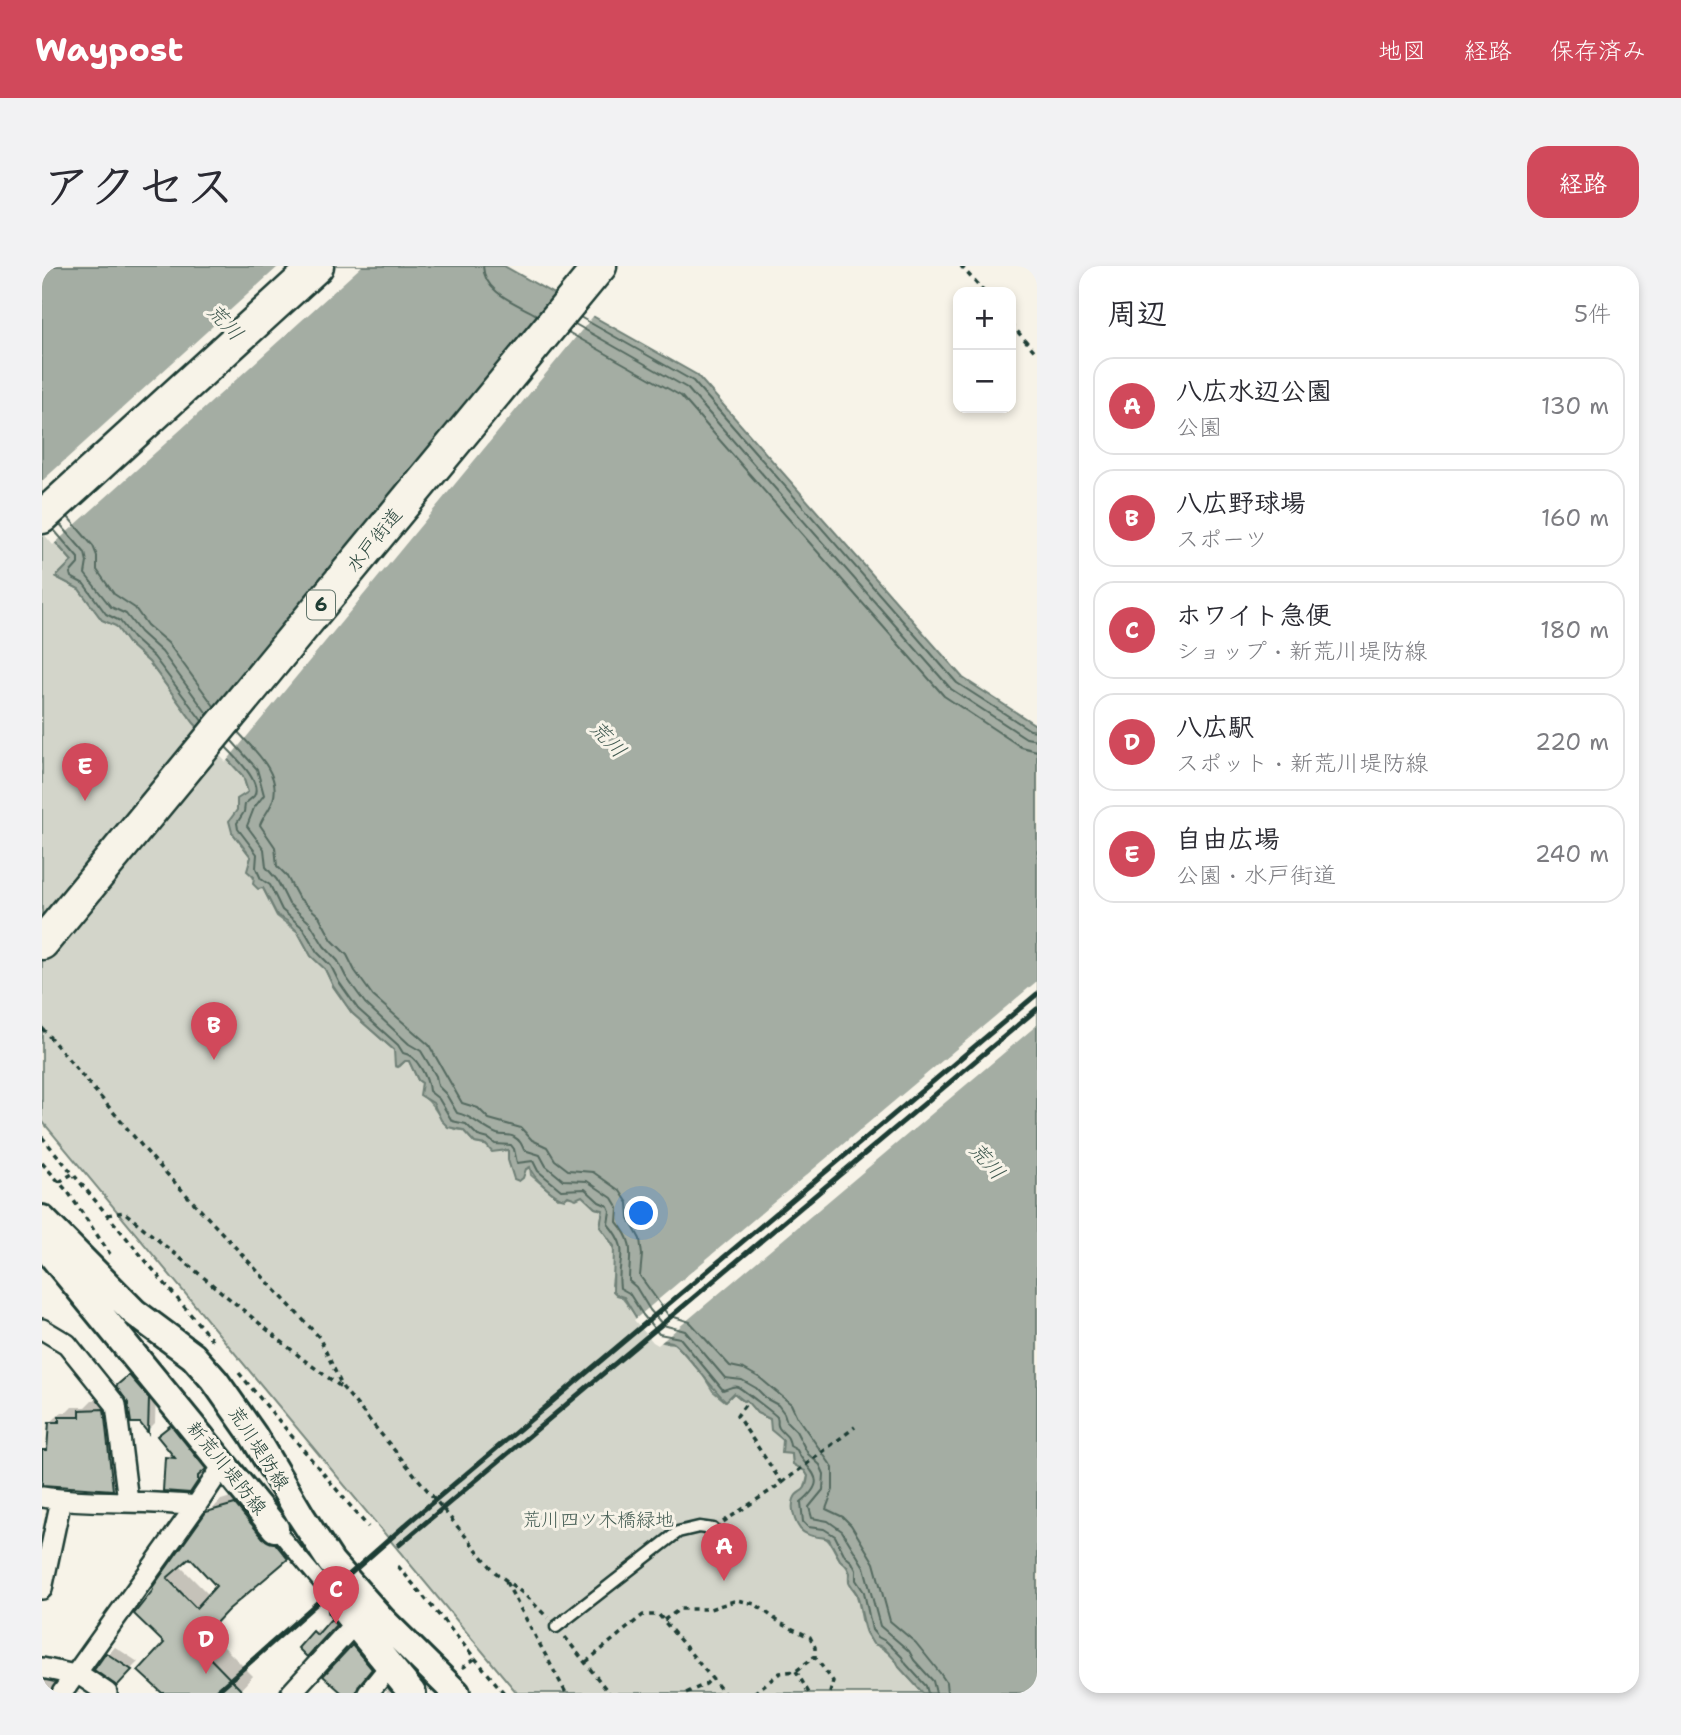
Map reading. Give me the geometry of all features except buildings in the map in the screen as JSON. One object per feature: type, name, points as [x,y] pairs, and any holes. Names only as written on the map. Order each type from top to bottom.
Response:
[{"type":"highway","points":[[42,517],[317,266]]},
{"type":"highway","name":"水戸街道","points":[[42,943],[600,266]]},
{"type":"main road","name":"荒川堤防線","points":[[42,1219],[134,1312],[200,1364],[253,1435],[331,1562],[366,1603],[456,1693]]},
{"type":"main road","name":"新荒川堤防線","points":[[42,1243],[275,1528]]},
{"type":"main road","name":"新荒川堤防線","points":[[348,1616],[412,1693]]},
{"type":"street","points":[[42,1329],[67,1344],[116,1405],[128,1501]]},
{"type":"street","points":[[62,1693],[224,1464]]},
{"type":"street","points":[[42,1589],[52,1499],[196,1506]]},
{"type":"street","name":"新荒川堤防線","points":[[275,1528],[348,1616]]},
{"type":"street","points":[[291,1693],[348,1616]]},
{"type":"street","points":[[368,1693],[390,1666]]},
{"type":"street","points":[[42,1668],[76,1674],[107,1693]]},
{"type":"lane","points":[[556,1627],[678,1532],[699,1527],[713,1528],[731,1549]]},
{"type":"path","points":[[961,266],[980,287]]},
{"type":"path","points":[[1016,330],[1037,354]]},
{"type":"path","points":[[42,1028],[153,1159],[319,1338],[343,1388],[495,1573],[535,1604],[586,1662],[609,1693]]},
{"type":"path","points":[[42,1137],[212,1341]]},
{"type":"path","points":[[42,1163],[60,1182],[113,1258]]},
{"type":"path","points":[[60,1182],[72,1174]]},
{"type":"path","points":[[107,1215],[124,1212],[304,1360],[343,1388]]},
{"type":"path","points":[[237,1371],[368,1527]]},
{"type":"path","points":[[745,1405],[737,1416],[782,1483]]},
{"type":"path","points":[[713,1528],[782,1483],[855,1427]]},
{"type":"path","points":[[287,1444],[294,1439]]},
{"type":"path","points":[[398,1566],[504,1693]]},
{"type":"path","points":[[505,1580],[566,1693]]},
{"type":"path","points":[[664,1620],[680,1609],[710,1609],[737,1600],[755,1604],[782,1624],[810,1637],[815,1647],[815,1657],[833,1681],[830,1693]]},
{"type":"path","points":[[586,1662],[643,1615],[659,1615],[724,1693]]},
{"type":"path","points":[[754,1693],[780,1673],[796,1671],[815,1657]]},
{"type":"path","points":[[454,1658],[464,1667],[474,1659]]},
{"type":"path","points":[[796,1671],[809,1693]]},
{"type":"path","points":[[686,1693],[706,1684],[712,1678]]},
{"type":"green space","name":"荒川四ツ木橋緑地","points":[[42,527],[72,561],[56,577],[79,589],[102,620],[116,626],[128,643],[149,662],[194,723],[243,776],[248,792],[237,810],[232,832],[251,857],[248,871],[263,888],[277,916],[298,932],[311,956],[325,969],[352,1013],[394,1050],[400,1066],[409,1061],[422,1083],[421,1095],[444,1122],[455,1129],[463,1130],[475,1143],[508,1150],[526,1169],[530,1167],[531,1175],[558,1198],[582,1195],[595,1208],[603,1210],[600,1227],[611,1241],[615,1254],[612,1285],[651,1334],[663,1342],[675,1343],[713,1391],[725,1401],[734,1393],[743,1401],[746,1399],[757,1413],[770,1419],[792,1454],[793,1464],[808,1476],[804,1491],[813,1536],[827,1539],[848,1568],[849,1582],[856,1594],[866,1633],[897,1661],[899,1667],[923,1693],[517,1693],[42,1121]]},
{"type":"water","name":"荒川","points":[[42,266],[504,266],[697,375],[963,678],[1037,726],[1037,1693],[923,1693],[883,1647],[873,1644],[866,1632],[857,1594],[849,1582],[850,1573],[847,1566],[840,1560],[829,1539],[803,1532],[797,1524],[793,1503],[806,1486],[808,1476],[793,1464],[792,1454],[782,1453],[783,1440],[771,1430],[770,1419],[757,1413],[746,1400],[734,1393],[726,1401],[677,1345],[670,1341],[655,1340],[637,1319],[624,1297],[613,1291],[614,1246],[600,1227],[603,1210],[595,1208],[582,1196],[576,1199],[568,1196],[565,1199],[555,1195],[539,1181],[530,1167],[519,1181],[514,1179],[508,1150],[492,1152],[486,1145],[475,1143],[463,1130],[448,1127],[441,1120],[433,1103],[420,1095],[422,1083],[409,1061],[395,1066],[394,1050],[352,1013],[325,969],[311,956],[298,932],[277,915],[263,888],[258,889],[253,884],[254,877],[247,871],[251,857],[232,832],[229,821],[237,810],[237,799],[248,792],[243,776],[194,723],[149,662],[128,643],[116,626],[102,620],[79,589],[56,577],[72,561],[42,527]]},
{"type":"pier","points":[[279,266],[362,266],[53,545],[42,532],[42,481]]},
{"type":"pier","points":[[556,291],[595,314],[226,762],[195,729]]},
{"type":"pier","points":[[1037,981],[1037,1025],[658,1345],[653,1342],[634,1320]]},
{"type":"railway","points":[[215,1693],[409,1522],[1037,994]]},
{"type":"railway","points":[[399,1545],[1037,1009]]},
{"type":"place","name":"自由広場","points":[[85,801]]},
{"type":"place","name":"八広野球場","points":[[214,1060]]},
{"type":"place","name":"八広水辺公園","points":[[724,1581]]},
{"type":"place","name":"ホワイト急便","points":[[336,1624]]},
{"type":"place","name":"八広駅","points":[[206,1674]]}]
